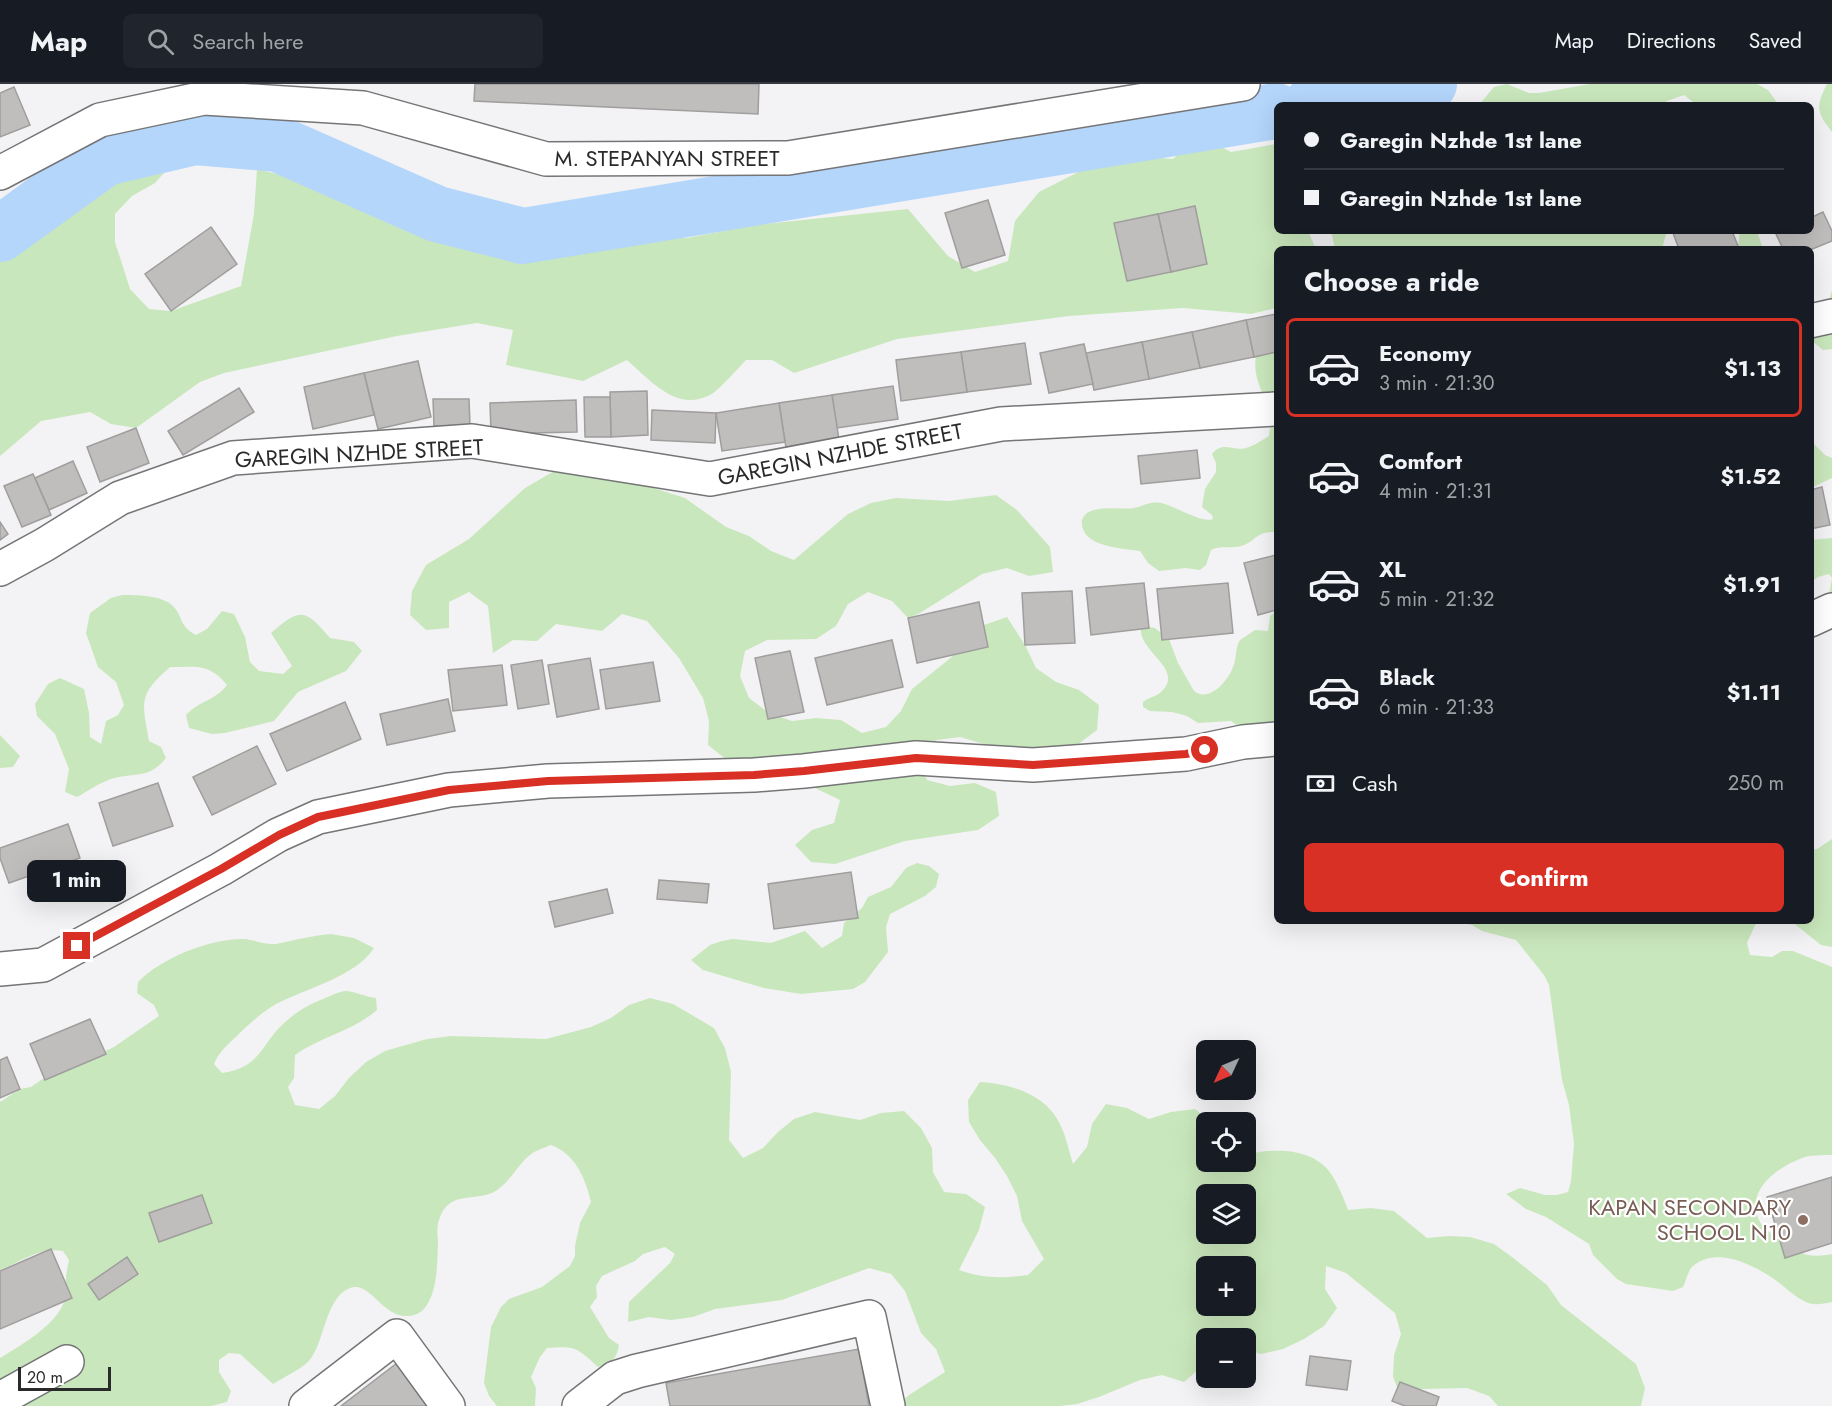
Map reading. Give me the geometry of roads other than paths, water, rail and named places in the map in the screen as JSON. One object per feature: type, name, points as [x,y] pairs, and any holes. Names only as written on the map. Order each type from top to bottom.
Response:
[{"type":"street","name":"M. STEPANYAN STREET","points":[[0,173],[100,120],[204,98],[363,108],[546,159],[788,158],[1243,84]]},
{"type":"street","points":[[1814,320],[1832,316]]},
{"type":"street","name":"GAREGIN NZHDE STREET","points":[[0,569],[120,498],[233,458],[472,441],[710,479],[1001,424],[1274,408]]},
{"type":"street","points":[[1814,618],[1832,610]]},
{"type":"street","points":[[0,969],[43,965],[279,835],[318,817],[449,790],[560,780],[754,775],[916,758],[1033,765],[1186,754],[1243,742],[1274,739]]},
{"type":"street","points":[[585,1405],[615,1378],[637,1371],[869,1317],[888,1406]]},
{"type":"street","points":[[306,1406],[396,1336],[448,1406]]},
{"type":"street","points":[[0,1399],[67,1362]]},
{"type":"waterway","points":[[1328,102],[1429,84]]},
{"type":"waterway","points":[[0,234],[105,158],[195,137],[278,144],[437,214],[523,236],[1274,111]]},
{"type":"place","name":"KAPAN SECONDARY SCHOOL N10","points":[[1803,1220]]}]
